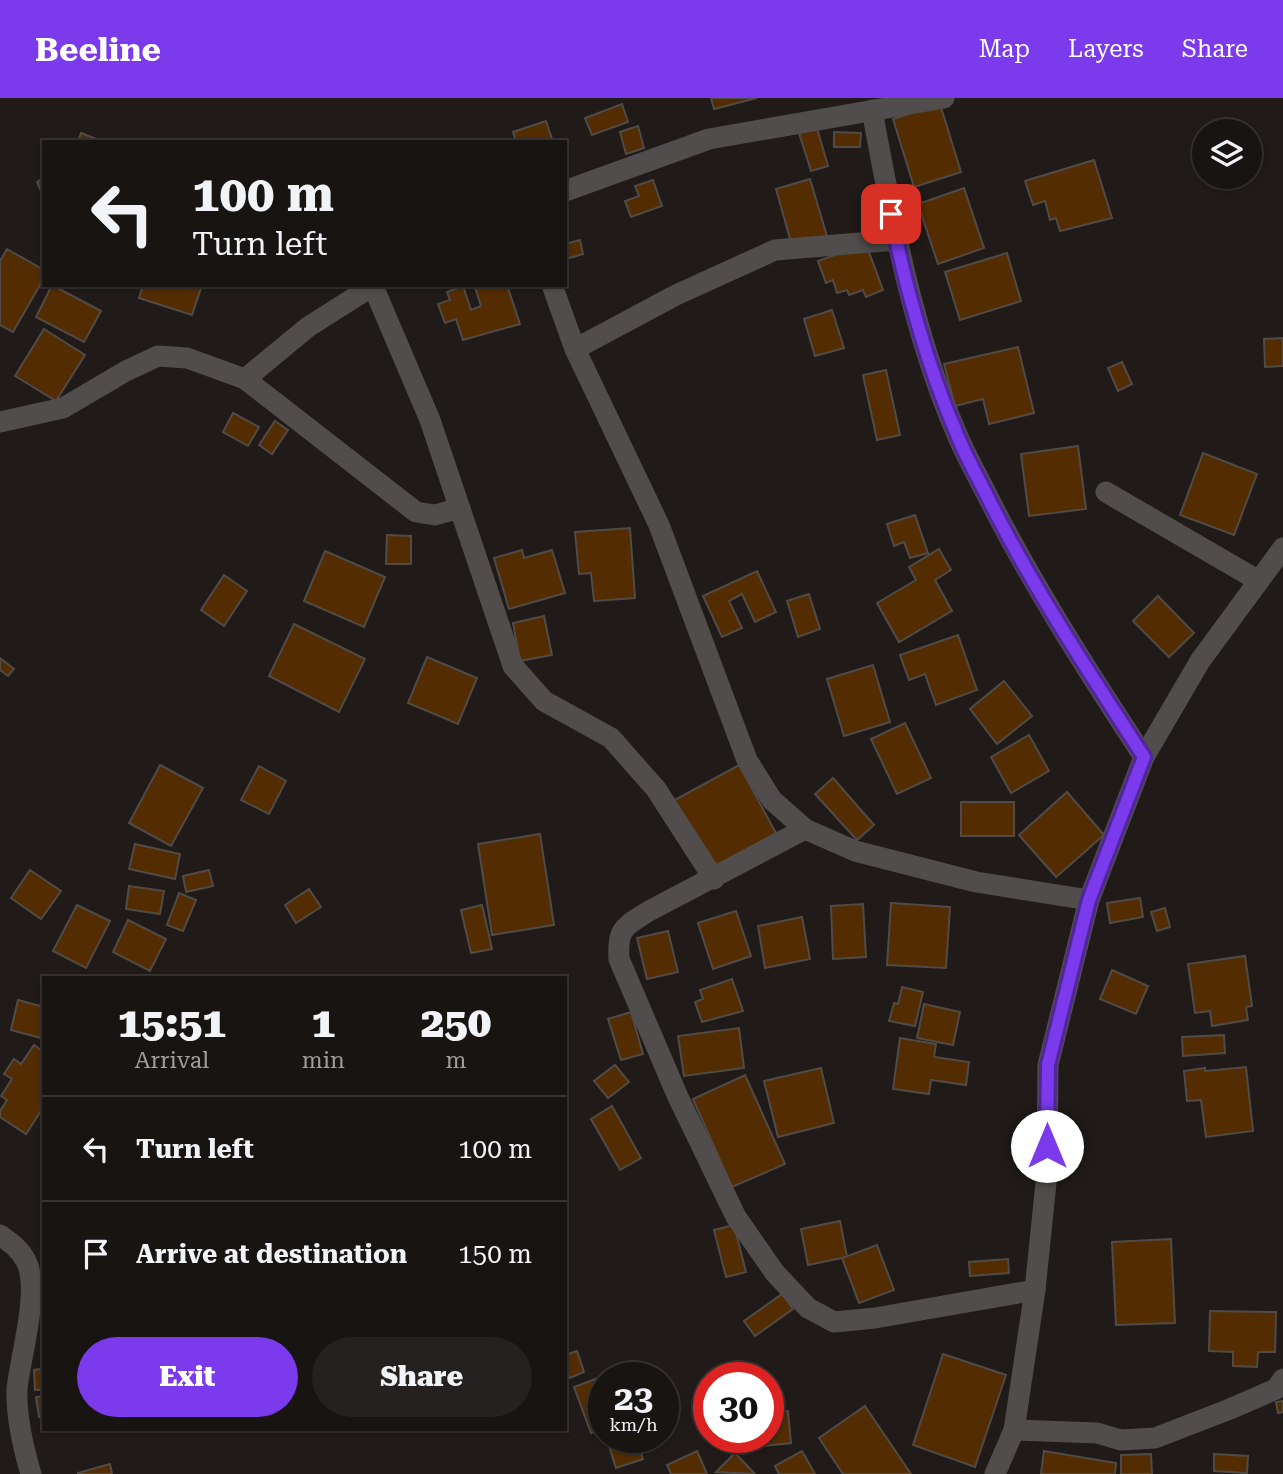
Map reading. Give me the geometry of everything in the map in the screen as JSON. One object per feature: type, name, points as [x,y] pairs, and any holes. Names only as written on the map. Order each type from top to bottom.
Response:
[{"type":"street","points":[[567,190],[709,139],[944,98]]},
{"type":"street","points":[[872,110],[896,240],[927,351],[956,433],[1016,554],[1067,639],[1144,757]]},
{"type":"street","points":[[575,349],[676,295],[775,250],[896,240]]},
{"type":"street","points":[[245,379],[308,327],[372,287]]},
{"type":"street","points":[[374,287],[430,420],[513,666],[544,701],[611,738],[656,789],[714,878]]},
{"type":"street","points":[[553,287],[575,349],[659,526],[747,760],[772,800],[804,828],[855,851],[976,882],[1089,900]]},
{"type":"street","points":[[0,422],[63,408],[158,356],[187,358],[245,379],[416,512],[435,515],[460,508]]},
{"type":"street","points":[[1106,492],[1259,581]]},
{"type":"street","points":[[995,1474],[1014,1430],[1035,1290],[1047,1173],[1048,1065],[1089,900],[1144,757],[1200,661],[1283,548]]},
{"type":"street","points":[[804,828],[649,911],[626,926],[618,940],[619,959],[678,1097],[736,1217],[775,1273],[808,1308],[834,1322],[875,1318],[1035,1290]]},
{"type":"street","points":[[0,1235],[17,1247],[28,1264],[31,1283],[17,1391],[22,1443],[31,1474]]},
{"type":"street","points":[[1014,1430],[1097,1433],[1121,1440],[1155,1438],[1276,1389],[1283,1379]]},
{"type":"building","points":[[711,98],[757,98],[714,109]]},
{"type":"building","points":[[622,104],[628,122],[592,135],[585,118]]},
{"type":"building","points":[[940,104],[961,172],[914,187],[893,119]]},
{"type":"building","points":[[546,121],[552,140],[515,140],[513,132]]},
{"type":"building","points":[[638,126],[644,148],[626,154],[620,132]]},
{"type":"building","points":[[817,128],[828,166],[811,171],[799,133]]},
{"type":"building","points":[[834,132],[861,133],[860,147],[834,147]]},
{"type":"building","points":[[81,133],[99,140],[79,140]]},
{"type":"building","points":[[1094,160],[1112,218],[1060,231],[1056,218],[1050,220],[1045,201],[1033,205],[1025,181]]},
{"type":"building","points":[[42,179],[41,191],[37,182]]},
{"type":"building","points":[[810,179],[827,236],[792,246],[776,189]]},
{"type":"building","points":[[653,180],[662,206],[631,217],[625,201],[639,196],[635,186]]},
{"type":"building","points":[[964,188],[984,248],[938,264],[918,204]]},
{"type":"building","points":[[580,240],[583,254],[567,259],[567,243]]},
{"type":"building","points":[[866,244],[883,290],[866,297],[863,290],[849,295],[847,290],[837,293],[833,280],[826,283],[818,261]]},
{"type":"building","points":[[7,249],[42,269],[42,281],[13,332],[0,325],[0,261]]},
{"type":"building","points":[[1007,253],[1021,301],[960,320],[945,272]]},
{"type":"building","points":[[51,287],[101,311],[84,342],[36,317]]},
{"type":"building","points":[[142,287],[201,287],[192,315],[139,298]]},
{"type":"building","points":[[463,287],[471,310],[481,306],[475,287],[508,287],[520,324],[463,340],[456,319],[445,323],[438,304],[450,300],[447,292]]},
{"type":"building","points":[[832,310],[844,348],[815,356],[804,319]]},
{"type":"building","points":[[44,329],[85,355],[56,401],[15,376]]},
{"type":"building","points":[[1283,338],[1283,366],[1265,367],[1264,339]]},
{"type":"building","points":[[1018,347],[1034,413],[989,424],[983,399],[955,406],[944,364]]},
{"type":"building","points":[[1122,362],[1132,384],[1118,391],[1108,368]]},
{"type":"building","points":[[886,370],[900,435],[877,440],[863,375]]},
{"type":"building","points":[[233,413],[259,427],[248,446],[223,432]]},
{"type":"building","points":[[275,421],[288,430],[272,454],[259,445]]},
{"type":"building","points":[[1078,446],[1086,509],[1029,516],[1021,454]]},
{"type":"building","points":[[1203,453],[1257,474],[1234,535],[1180,515]]},
{"type":"building","points":[[915,515],[928,553],[910,558],[904,542],[894,546],[887,524]]},
{"type":"building","points":[[630,528],[635,598],[594,601],[591,573],[579,574],[575,532]]},
{"type":"building","points":[[387,535],[411,536],[411,564],[386,564]]},
{"type":"building","points":[[939,549],[951,570],[935,580],[952,611],[899,642],[877,603],[916,580],[909,567]]},
{"type":"building","points":[[522,550],[524,558],[552,550],[565,593],[509,609],[494,558]]},
{"type":"building","points":[[325,551],[385,577],[364,627],[304,601]]},
{"type":"building","points":[[757,571],[776,612],[755,622],[742,594],[729,601],[742,628],[722,637],[703,596]]},
{"type":"building","points":[[224,575],[247,591],[224,626],[201,610]]},
{"type":"building","points":[[809,594],[820,629],[798,637],[787,601]]},
{"type":"building","points":[[1158,596],[1194,633],[1169,657],[1133,621]]},
{"type":"building","points":[[544,616],[552,655],[520,661],[513,623]]},
{"type":"building","points":[[294,624],[365,659],[339,712],[269,676]]},
{"type":"building","points":[[958,635],[977,690],[936,705],[925,674],[909,680],[900,655]]},
{"type":"building","points":[[427,657],[477,678],[458,724],[408,703]]},
{"type":"building","points":[[0,658],[14,669],[8,676],[0,670]]},
{"type":"building","points":[[873,665],[890,722],[844,736],[827,679]]},
{"type":"building","points":[[1004,681],[1032,716],[997,744],[970,709]]},
{"type":"building","points":[[905,723],[931,778],[897,794],[871,739]]},
{"type":"building","points":[[1029,735],[1049,771],[1011,793],[991,757]]},
{"type":"building","points":[[160,765],[203,788],[171,846],[129,823]]},
{"type":"building","points":[[739,765],[776,833],[711,869],[673,801]]},
{"type":"building","points":[[259,766],[286,781],[269,814],[241,800]]},
{"type":"building","points":[[833,778],[874,825],[857,840],[815,794]]},
{"type":"building","points":[[1067,792],[1104,835],[1056,877],[1019,835]]},
{"type":"building","points":[[961,802],[1014,802],[1014,836],[961,836]]},
{"type":"building","points":[[540,834],[554,925],[492,935],[478,844]]},
{"type":"building","points":[[135,844],[180,854],[175,879],[129,869]]},
{"type":"building","points":[[30,870],[61,891],[41,919],[11,898]]},
{"type":"building","points":[[209,870],[213,886],[186,892],[183,876]]},
{"type":"building","points":[[129,886],[164,891],[160,914],[126,909]]},
{"type":"building","points":[[309,889],[321,907],[296,923],[285,905]]},
{"type":"building","points":[[179,893],[196,900],[183,931],[167,925]]},
{"type":"building","points":[[1140,898],[1143,917],[1110,923],[1107,903]]},
{"type":"building","points":[[891,903],[950,907],[946,968],[887,965]]},
{"type":"building","points":[[863,904],[866,957],[833,959],[831,906]]},
{"type":"building","points":[[77,905],[110,921],[86,968],[53,951]]},
{"type":"building","points":[[482,905],[492,949],[471,953],[461,910]]},
{"type":"building","points":[[1165,908],[1170,927],[1157,931],[1151,912]]},
{"type":"building","points":[[736,911],[751,956],[713,969],[698,923]]},
{"type":"building","points":[[802,917],[810,959],[765,968],[758,926]]},
{"type":"building","points":[[128,920],[166,939],[150,971],[113,952]]},
{"type":"building","points":[[668,931],[678,972],[647,979],[637,938]]},
{"type":"building","points":[[1245,956],[1252,1006],[1246,1007],[1248,1020],[1212,1026],[1210,1011],[1195,1013],[1188,964]]},
{"type":"building","points":[[1112,970],[1148,986],[1136,1014],[1100,999]]},
{"type":"building","points":[[732,979],[743,1011],[702,1022],[695,1002],[703,999],[700,990]]},
{"type":"building","points":[[902,987],[923,992],[915,1026],[889,1021],[894,1003],[898,1004]]},
{"type":"building","points":[[18,1000],[42,1006],[41,1038],[11,1030]]},
{"type":"building","points":[[924,1004],[960,1012],[953,1045],[917,1038]]},
{"type":"building","points":[[631,1012],[643,1054],[621,1060],[608,1019]]},
{"type":"building","points":[[739,1028],[744,1068],[684,1076],[678,1036]]},
{"type":"building","points":[[1224,1035],[1225,1053],[1183,1056],[1182,1037]]},
{"type":"building","points":[[900,1038],[936,1044],[934,1057],[969,1062],[966,1085],[931,1080],[929,1094],[893,1089]]},
{"type":"building","points":[[34,1045],[42,1051],[42,1109],[26,1134],[0,1117],[0,1111],[7,1100],[1,1096],[12,1079],[4,1074],[14,1059],[21,1064]]},
{"type":"building","points":[[615,1065],[629,1082],[608,1098],[594,1081]]},
{"type":"building","points":[[1246,1067],[1253,1131],[1206,1137],[1201,1100],[1187,1101],[1184,1071]]},
{"type":"building","points":[[821,1068],[834,1123],[778,1137],[764,1081]]},
{"type":"building","points":[[745,1075],[785,1164],[732,1187],[693,1099]]},
{"type":"building","points":[[612,1106],[641,1158],[620,1170],[591,1119]]},
{"type":"building","points":[[840,1221],[847,1257],[808,1265],[801,1229]]},
{"type":"building","points":[[734,1225],[746,1272],[726,1277],[714,1230]]},
{"type":"building","points":[[1171,1239],[1175,1323],[1116,1325],[1112,1242]]},
{"type":"building","points":[[877,1245],[894,1290],[859,1303],[842,1258]]},
{"type":"building","points":[[1008,1259],[1009,1273],[970,1276],[969,1262]]},
{"type":"building","points":[[782,1294],[793,1309],[755,1336],[744,1321]]},
{"type":"building","points":[[1210,1311],[1276,1312],[1275,1352],[1258,1352],[1257,1367],[1233,1366],[1233,1352],[1209,1351]]},
{"type":"building","points":[[577,1351],[584,1372],[570,1378],[567,1354]]},
{"type":"building","points":[[943,1354],[1006,1375],[975,1467],[913,1445]]},
{"type":"building","points":[[42,1369],[42,1390],[35,1390],[34,1370]]},
{"type":"building","points":[[588,1382],[588,1425],[574,1387]]},
{"type":"building","points":[[42,1396],[42,1416],[39,1417],[36,1397]]},
{"type":"building","points":[[1283,1401],[1283,1412],[1278,1413],[1276,1402]]},
{"type":"building","points":[[865,1406],[911,1474],[843,1474],[819,1438]]},
{"type":"building","points":[[784,1411],[788,1411],[791,1443],[784,1444]]},
{"type":"building","points":[[802,1451],[815,1474],[779,1474],[775,1466]]},
{"type":"building","points":[[1044,1451],[1116,1463],[1115,1474],[1041,1474]]},
{"type":"building","points":[[611,1453],[641,1453],[643,1459],[616,1468]]},
{"type":"building","points":[[698,1453],[707,1474],[671,1474],[667,1465]]},
{"type":"building","points":[[735,1453],[755,1474],[716,1472]]},
{"type":"building","points":[[1151,1454],[1152,1474],[1121,1474],[1121,1455]]},
{"type":"building","points":[[1214,1454],[1248,1456],[1247,1473],[1214,1471]]},
{"type":"building","points":[[110,1464],[112,1474],[78,1474],[78,1473]]},
{"type":"route","points":[[891,214],[927,351],[956,433],[1016,554],[1067,639],[1144,757],[1089,900],[1048,1065],[1047,1146]]}]
